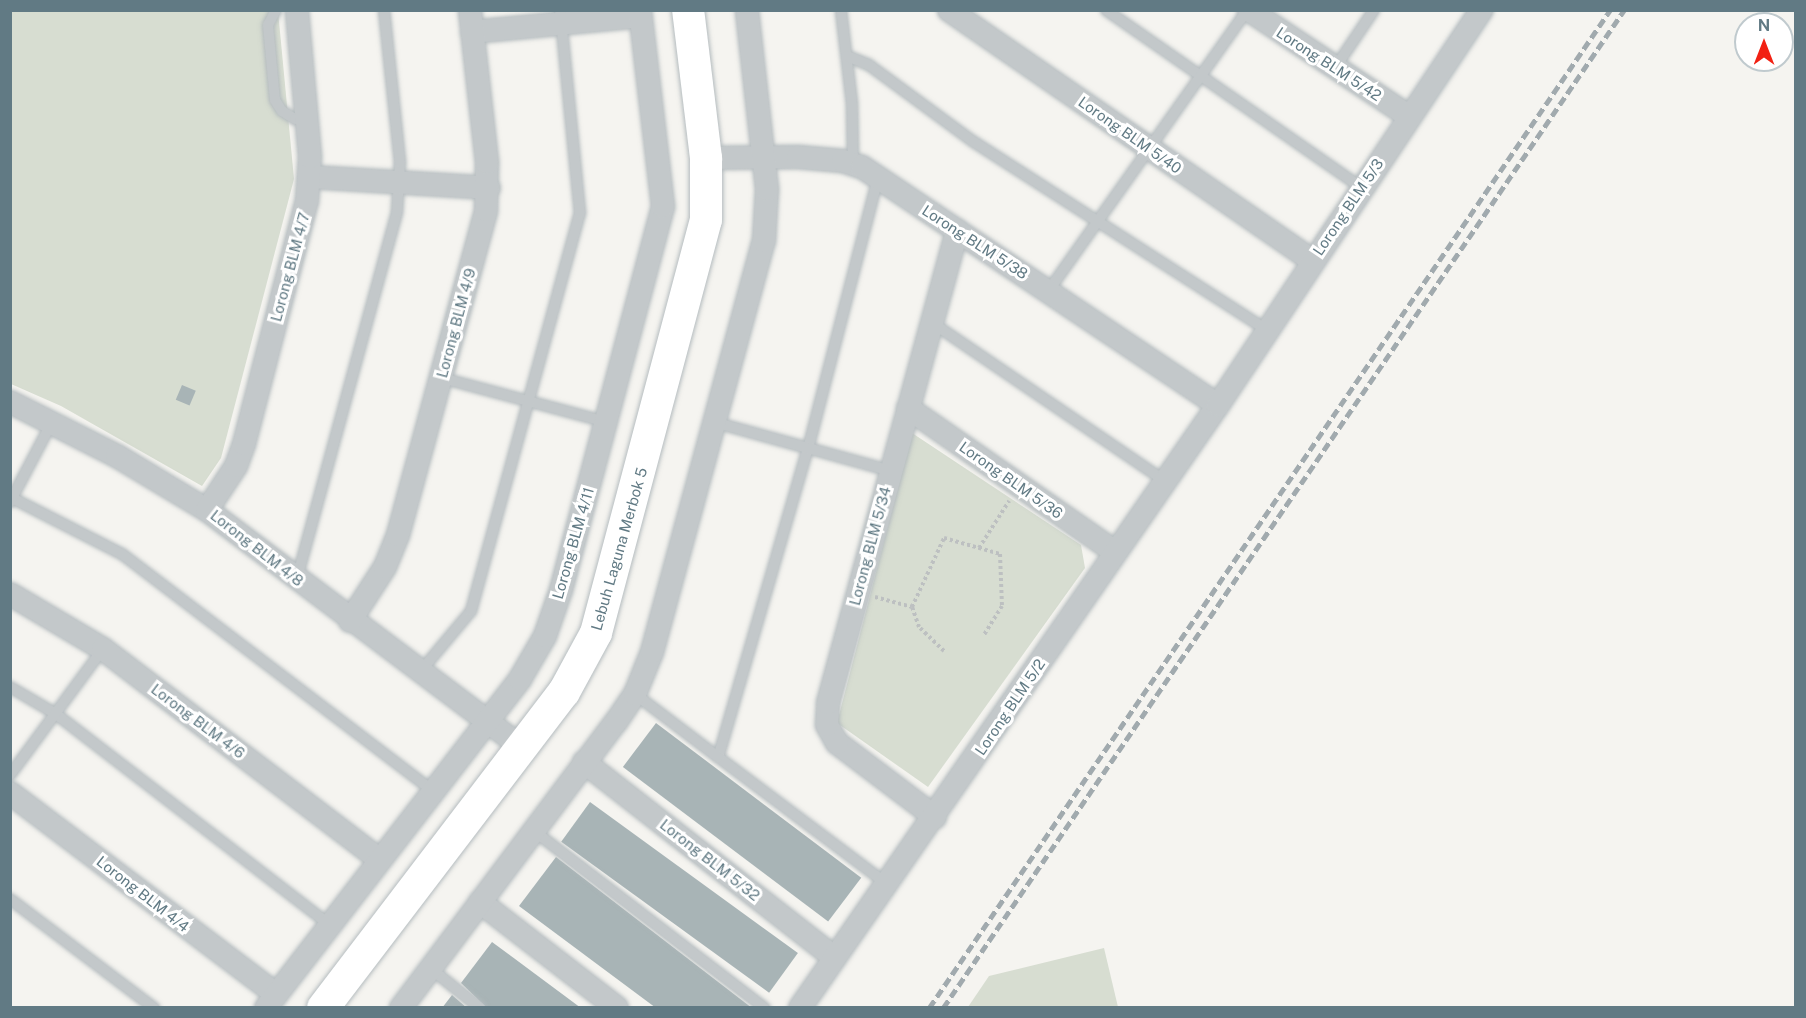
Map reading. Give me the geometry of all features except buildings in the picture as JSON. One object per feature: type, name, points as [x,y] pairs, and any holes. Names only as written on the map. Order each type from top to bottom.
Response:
[{"type":"street","name":"Lorong BLM 4/7","points":[[207,510],[236,466],[244,444],[308,201],[310,177],[308,119],[297,10]]},
{"type":"street","name":"Lebuh Laguna Merbok 5","points":[[323,1008],[564,692],[596,633],[699,250],[706,211],[706,158],[688,10]]},
{"type":"street","points":[[401,1008],[635,694],[652,652],[717,423],[764,241],[767,189],[747,10]]},
{"type":"street","name":"Lorong BLM 5/40","points":[[949,10],[1312,260]]},
{"type":"street","name":"Lorong BLM 5/3","points":[[1218,405],[1312,260],[1481,10]]},
{"type":"street","name":"Lorong BLM 5/42","points":[[1254,12],[1410,117]]},
{"type":"street","points":[[471,21],[640,13]]},
{"type":"street","name":"Lorong BLM 4/11","points":[[271,1001],[520,679],[545,636],[606,422],[663,206],[640,13]]},
{"type":"street","name":"Lorong BLM 4/9","points":[[350,621],[385,567],[398,535],[442,378],[489,188],[471,21]]},
{"type":"street","name":"Lorong BLM 5/38","points":[[706,158],[762,155],[853,163],[1048,290],[1218,405]]},
{"type":"street","points":[[310,177],[489,188]]},
{"type":"street","name":"Lorong BLM 5/34","points":[[935,817],[837,743],[827,725],[828,703],[957,230]]},
{"type":"street","name":"Lorong BLM 4/8","points":[[10,402],[52,422],[207,510],[350,621],[521,747]]},
{"type":"street","name":"Lorong BLM 5/2","points":[[800,1008],[935,817],[1218,405]]},
{"type":"street","name":"Lorong BLM 5/36","points":[[908,408],[1115,552]]},
{"type":"street","name":"Lorong BLM 4/6","points":[[10,594],[103,649],[379,859]]},
{"type":"street","name":"Lorong BLM 5/32","points":[[584,762],[835,958]]},
{"type":"street","name":"Lorong BLM 4/4","points":[[10,793],[271,1001]]},
{"type":"street","points":[[480,902],[617,1008]]},
{"type":"lane","points":[[276,10],[268,25],[275,100],[282,111],[295,119],[308,119]]},
{"type":"lane","points":[[297,578],[341,427],[398,212],[401,183],[384,10]]},
{"type":"lane","points":[[841,10],[847,56],[853,163]]},
{"type":"lane","points":[[1106,10],[1362,188]]},
{"type":"lane","points":[[1335,68],[1374,10]]},
{"type":"lane","points":[[1048,290],[1148,148],[1254,12]]},
{"type":"lane","points":[[420,673],[471,611],[580,213],[561,17]]},
{"type":"lane","points":[[847,56],[869,66],[974,142],[1094,222],[1267,330]]},
{"type":"lane","points":[[718,757],[808,448],[879,178]]},
{"type":"lane","points":[[931,322],[1165,481]]},
{"type":"lane","points":[[442,378],[606,422]]},
{"type":"lane","points":[[52,422],[11,499],[122,554],[433,791]]},
{"type":"lane","points":[[717,423],[891,471]]},
{"type":"lane","points":[[10,776],[103,649]]},
{"type":"lane","points":[[10,687],[56,714],[329,924]]},
{"type":"lane","points":[[635,694],[887,885]]},
{"type":"lane","points":[[534,831],[765,1008]]},
{"type":"lane","points":[[10,899],[154,1008]]},
{"type":"lane","points":[[430,969],[480,1008]]},
{"type":"path","points":[[979,549],[1019,484]]},
{"type":"path","points":[[944,651],[920,627],[912,608],[944,538],[1000,554],[1002,606],[984,635]]},
{"type":"path","points":[[858,591],[912,608]]},
{"type":"shaded area","points":[[11,11],[278,11],[294,179],[221,458],[202,486],[61,406],[11,384]]},
{"type":"shaded area","points":[[912,433],[1081,545],[1085,568],[928,787],[837,723]]},
{"type":"shaded area","points":[[1104,948],[1118,1007],[968,1007],[989,976]]},
{"type":"railway","points":[[929,1008],[1610,10]]},
{"type":"railway","points":[[943,1008],[1624,10]]}]
